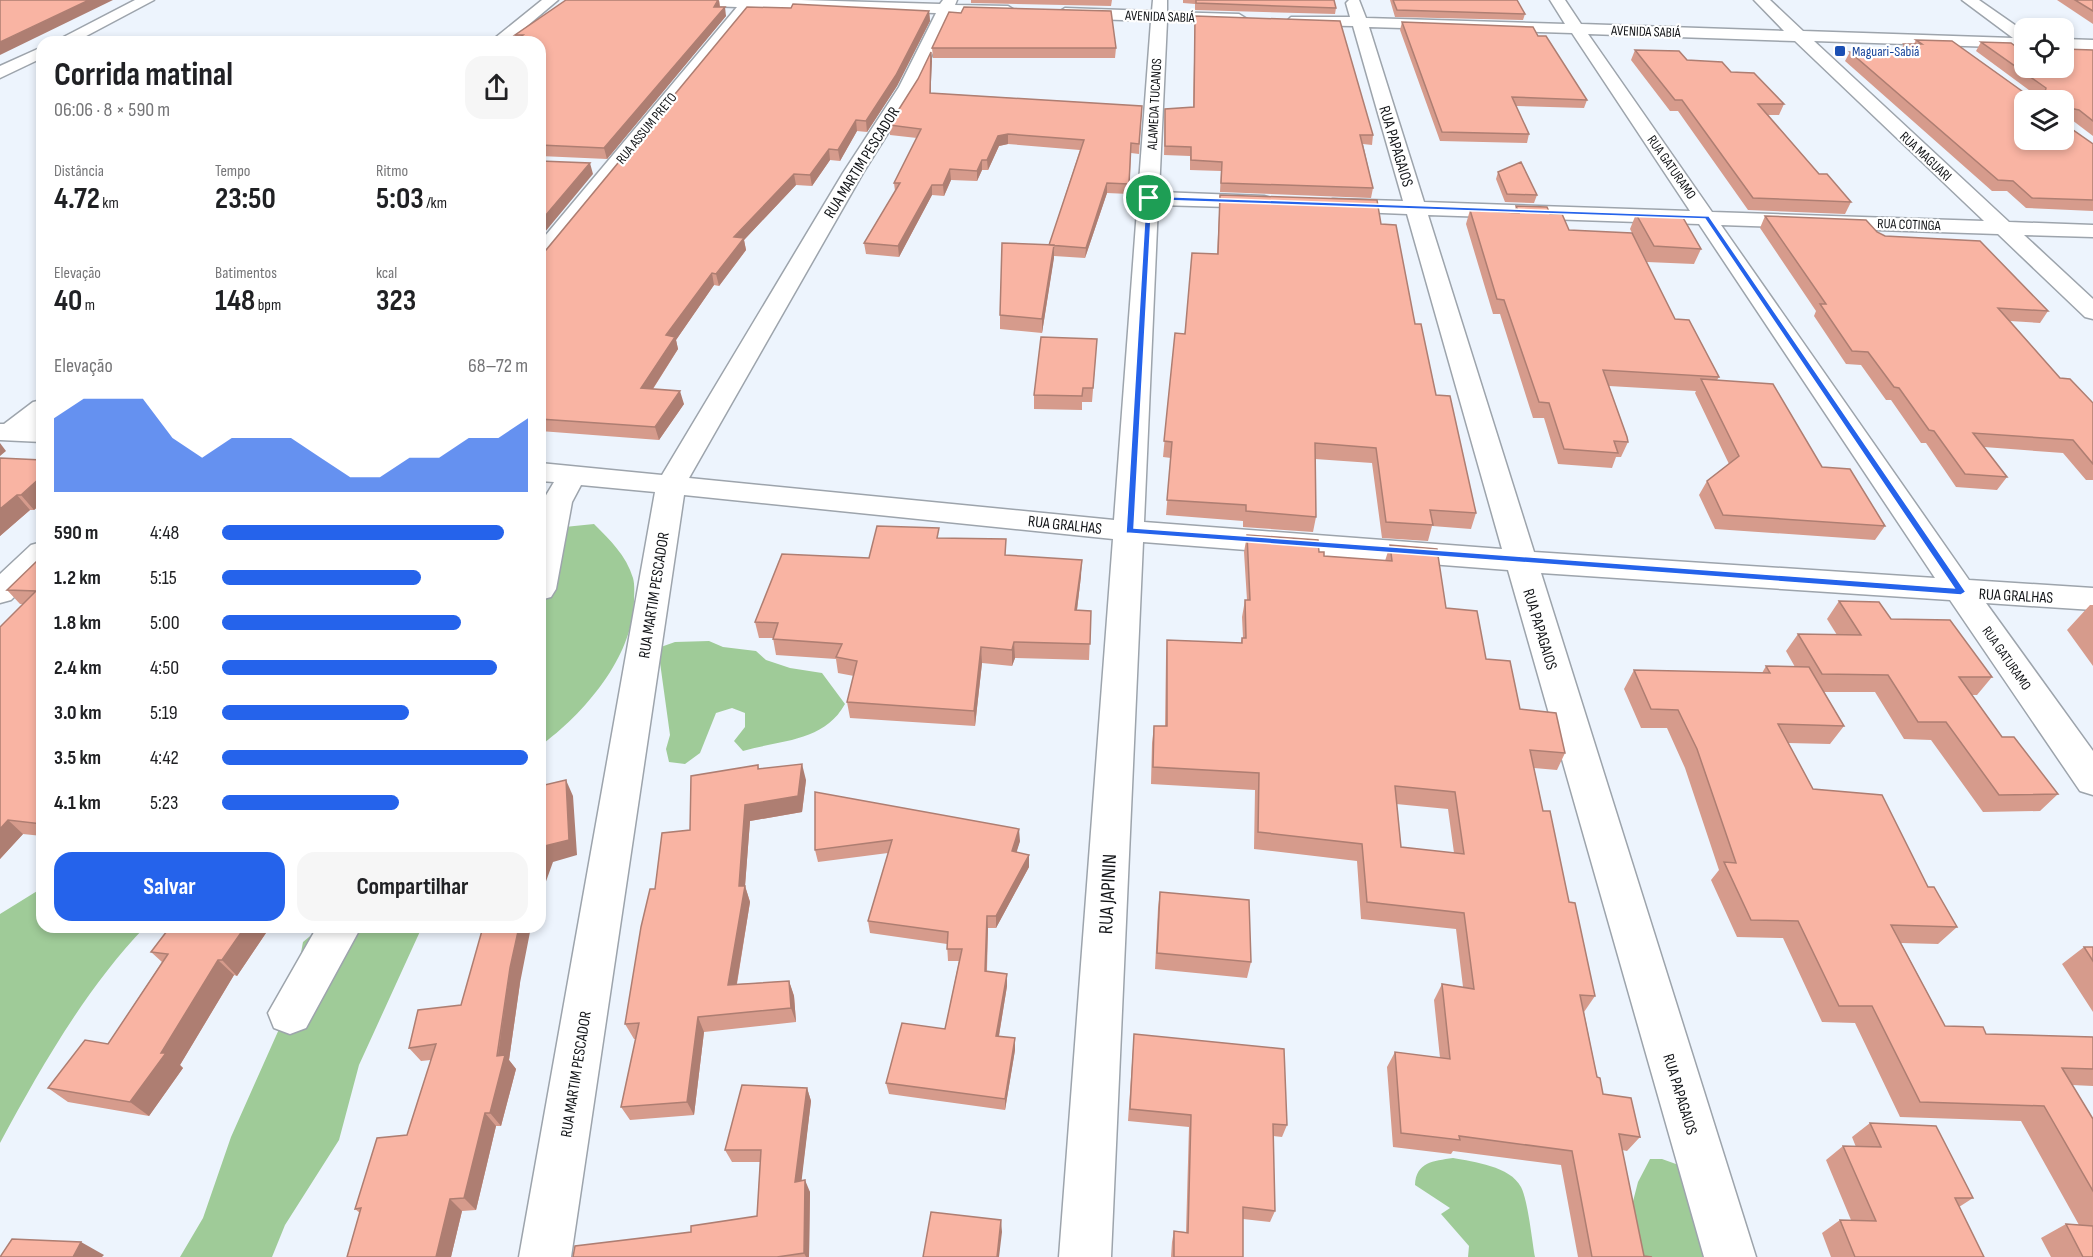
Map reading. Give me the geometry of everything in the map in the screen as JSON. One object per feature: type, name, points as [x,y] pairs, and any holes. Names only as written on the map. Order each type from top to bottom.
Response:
[{"type":"street","points":[[74,36],[147,0]]},
{"type":"street","points":[[505,36],[550,0]]},
{"type":"street","points":[[656,0],[948,5],[1029,12]]},
{"type":"street","name":"RUA GATURAMO","points":[[1557,0],[1961,592],[2093,780]]},
{"type":"street","name":"RUA MAGUARI","points":[[1761,0],[2093,312]]},
{"type":"street","points":[[1969,0],[2014,33]]},
{"type":"street","name":"RUA ASSUM PRETO","points":[[546,249],[750,2]]},
{"type":"street","name":"RUA MARTIM PESCADOR","points":[[545,1257],[671,485],[853,173],[908,87],[948,5]]},
{"type":"street","name":"AVENIDA SABIÁ","points":[[1053,13],[1160,8],[1254,19]]},
{"type":"street","name":"ALAMEDA TUCANOS","points":[[1129,531],[1160,8]]},
{"type":"street","name":"AVENIDA SABIÁ","points":[[1277,20],[1357,11],[1577,29],[2014,41]]},
{"type":"street","name":"RUA PAPAGAIOS","points":[[1357,11],[1730,1257]]},
{"type":"street","points":[[1950,41],[1976,61]]},
{"type":"street","points":[[2074,44],[2093,45]]},
{"type":"street","points":[[0,73],[36,55]]},
{"type":"street","points":[[592,166],[613,167]]},
{"type":"street","points":[[1149,198],[1288,203]]},
{"type":"street","name":"RUA COTINGA","points":[[1312,204],[2093,231]]},
{"type":"street","points":[[2021,245],[2093,252]]},
{"type":"street","points":[[6,432],[36,412]]},
{"type":"street","points":[[6,432],[36,434]]},
{"type":"street","name":"RUA GRALHAS","points":[[546,473],[1129,531],[1520,561],[2093,599]]},
{"type":"street","points":[[546,558],[557,502],[572,475]]},
{"type":"street","name":"RUA JAPININ","points":[[1086,1257],[1129,531]]},
{"type":"street","points":[[0,592],[36,558]]},
{"type":"street","points":[[290,1012],[336,933]]},
{"type":"green space","points":[[594,524],[617,548],[626,562],[633,578],[634,601],[625,643],[603,683],[573,718],[546,741],[546,529]]},
{"type":"green space","points":[[709,641],[723,647],[756,651],[766,660],[790,668],[822,673],[845,704],[825,726],[813,733],[743,751],[734,741],[745,727],[745,713],[732,708],[716,713],[700,753],[685,764],[669,762],[666,749],[670,735],[658,648],[675,642]]},
{"type":"green space","points":[[36,892],[36,933],[140,933],[103,976],[65,1030],[0,1143],[0,914]]},
{"type":"green space","points":[[314,933],[419,933],[359,1065],[339,1140],[285,1225],[272,1257],[180,1257],[203,1218],[231,1137],[292,1000],[303,942]]},
{"type":"green space","points":[[1453,1158],[1491,1166],[1509,1174],[1516,1180],[1526,1201],[1535,1257],[1468,1257],[1469,1246],[1441,1214],[1450,1208],[1415,1185],[1416,1177],[1422,1167],[1432,1162]]},
{"type":"green space","points":[[1650,1159],[1662,1159],[1687,1168],[1724,1257],[1640,1257],[1629,1217],[1638,1182]]},
{"type":"building","points":[[0,0],[89,0],[0,42]]},
{"type":"building","points":[[566,0],[718,0],[714,7],[725,7],[604,148],[546,145],[546,36],[515,35]]},
{"type":"building","points":[[1196,0],[1334,0],[1336,8],[1196,3]]},
{"type":"building","points":[[1393,0],[1517,0],[1525,14],[1397,10]]},
{"type":"building","points":[[2075,0],[2093,0],[2093,11]]},
{"type":"building","points":[[793,4],[929,11],[896,75],[866,121],[856,120],[838,150],[829,149],[810,175],[794,174],[734,237],[744,238],[716,274],[712,273],[666,335],[675,337],[641,388],[680,391],[655,427],[546,419],[546,250],[747,7],[791,8]]},
{"type":"building","points":[[964,7],[1111,11],[1116,48],[932,48],[949,12],[961,13]]},
{"type":"building","points":[[1195,16],[1340,21],[1373,135],[1360,135],[1373,188],[1221,183],[1222,162],[1191,160],[1191,147],[1165,146],[1165,109],[1194,107]]},
{"type":"building","points":[[1402,22],[1533,27],[1538,36],[1546,36],[1587,100],[1512,97],[1529,134],[1442,132]]},
{"type":"building","points":[[1916,40],[1952,41],[2021,90],[2014,90],[2014,150],[2074,150],[2074,131],[2093,144],[2093,200],[2032,198],[2013,181],[1998,180],[1850,52],[1916,54],[1904,44],[1922,44]]},
{"type":"building","points":[[1981,42],[2011,43],[2014,45],[2014,65]]},
{"type":"building","points":[[2074,49],[2093,50],[2093,121],[2079,110],[2074,109],[2074,90],[2046,90],[2046,88],[2032,78],[2074,78]]},
{"type":"building","points":[[1635,50],[1679,51],[1687,60],[1722,62],[1731,72],[1754,73],[1784,104],[1758,104],[1819,174],[1827,174],[1851,202],[1753,198],[1682,100],[1675,100]]},
{"type":"building","points":[[931,52],[930,93],[1142,106],[1139,144],[1131,143],[1129,184],[1107,183],[1086,248],[1049,245],[1084,140],[1008,134],[998,136],[987,160],[982,160],[977,171],[950,169],[943,185],[932,185],[898,246],[864,243],[900,183],[894,183],[921,129],[889,125],[918,79]]},
{"type":"building","points":[[546,161],[590,163],[546,215]]},
{"type":"building","points":[[1521,162],[1537,195],[1507,194],[1498,172]]},
{"type":"building","points":[[1220,195],[1377,200],[1381,224],[1396,225],[1415,324],[1421,324],[1436,395],[1450,396],[1476,513],[1430,510],[1433,525],[1386,522],[1376,448],[1315,443],[1316,517],[1246,511],[1246,505],[1167,500],[1172,442],[1164,441],[1175,333],[1185,334],[1192,253],[1218,254]]},
{"type":"building","points":[[1516,206],[1547,207],[1550,214],[1562,214],[1569,230],[1632,233],[1675,319],[1689,320],[1719,377],[1603,370],[1628,442],[1614,441],[1618,453],[1564,449],[1549,403],[1539,402],[1504,300],[1497,299],[1470,210],[1519,213]]},
{"type":"building","points":[[1636,214],[1682,216],[1701,249],[1654,246]]},
{"type":"building","points":[[1765,216],[1866,220],[1877,232],[1885,236],[1980,241],[2048,311],[1998,308],[2060,378],[2070,379],[2093,403],[2093,464],[2073,440],[1973,433],[2007,477],[1965,474],[1934,431],[1929,430],[1899,388],[1894,387],[1868,352],[1852,351],[1820,304],[1826,304]]},
{"type":"building","points":[[1002,243],[1054,245],[1042,319],[1000,315]]},
{"type":"building","points":[[1041,337],[1097,339],[1093,388],[1083,388],[1082,396],[1034,395]]},
{"type":"building","points":[[1701,379],[1773,384],[1822,467],[1850,469],[1885,526],[1723,515],[1707,481],[1739,456]]},
{"type":"building","points":[[0,458],[36,460],[36,481],[0,509]]},
{"type":"building","points":[[877,526],[939,528],[937,538],[1006,539],[1005,555],[1082,560],[1075,610],[1091,611],[1090,644],[1014,642],[1012,650],[981,647],[974,711],[847,702],[857,661],[836,657],[842,644],[773,639],[778,623],[755,622],[782,554],[869,558]]},
{"type":"building","points":[[1247,535],[1318,540],[1319,552],[1324,552],[1324,556],[1392,561],[1390,545],[1437,549],[1446,608],[1477,611],[1486,659],[1510,661],[1520,709],[1556,713],[1565,753],[1530,750],[1543,811],[1550,811],[1569,902],[1575,903],[1595,996],[1580,995],[1597,1077],[1600,1078],[1603,1094],[1631,1098],[1640,1137],[1619,1134],[1644,1256],[1652,1257],[1592,1257],[1572,1151],[1459,1136],[1460,1140],[1401,1133],[1395,1052],[1450,1059],[1442,984],[1474,989],[1464,913],[1367,902],[1362,844],[1258,832],[1259,773],[1153,767],[1154,726],[1167,726],[1167,640],[1242,643],[1242,638],[1246,638],[1245,600],[1250,600]],"holes":[[[1395,786],[1455,792],[1464,854],[1401,847]]]},
{"type":"building","points":[[36,562],[36,591],[7,590]]},
{"type":"building","points":[[36,591],[36,823],[8,820],[0,829],[0,627]]},
{"type":"building","points":[[1839,601],[1879,602],[1891,619],[1950,620],[1992,677],[1959,677],[2002,737],[2014,737],[2058,794],[1999,795],[1946,722],[1918,722],[1888,675],[1822,674],[1798,634],[1861,635]]},
{"type":"building","points":[[1766,666],[1809,667],[1844,726],[1778,724],[1813,789],[1882,795],[1928,887],[1934,887],[1957,927],[1891,925],[1945,1026],[1983,1027],[1986,1034],[2093,1037],[2093,1069],[2062,1068],[2093,1119],[2093,1191],[2044,1106],[1920,1102],[1872,1006],[1839,1006],[1798,921],[1751,920],[1724,862],[1736,863],[1697,749],[1678,710],[1651,709],[1634,670],[1770,673]]},
{"type":"building","points":[[802,764],[798,796],[745,805],[739,886],[745,886],[728,985],[789,981],[791,1008],[698,1017],[687,1102],[621,1107],[639,1023],[625,1024],[641,927],[650,889],[655,889],[662,833],[690,830],[691,776],[758,765],[758,769]]},
{"type":"building","points":[[566,780],[569,840],[546,846],[546,785]]},
{"type":"building","points":[[815,792],[1019,829],[1012,851],[1029,855],[996,916],[987,916],[985,971],[1007,974],[996,1036],[1015,1038],[1005,1099],[886,1083],[902,1023],[945,1029],[962,949],[947,949],[948,932],[868,921],[892,840],[815,850]]},
{"type":"building","points":[[1160,892],[1249,900],[1251,962],[1157,953]]},
{"type":"building","points":[[165,933],[241,933],[222,960],[218,960],[161,1053],[166,1053],[130,1102],[48,1088],[85,1040],[108,1044],[168,954],[151,952]]},
{"type":"building","points":[[481,933],[518,933],[497,1056],[505,1055],[490,1113],[485,1113],[464,1198],[450,1199],[436,1257],[347,1257],[361,1208],[355,1209],[377,1138],[407,1135],[436,1044],[409,1048],[418,1010],[461,1005]]},
{"type":"building","points":[[2084,947],[2093,947],[2093,961]]},
{"type":"building","points":[[1134,1034],[1284,1049],[1287,1125],[1273,1124],[1275,1211],[1243,1207],[1243,1257],[1174,1257],[1174,1231],[1188,1233],[1191,1115],[1130,1109]]},
{"type":"building","points":[[742,1085],[807,1088],[795,1182],[805,1180],[804,1253],[777,1257],[573,1257],[575,1246],[691,1232],[691,1226],[757,1216],[761,1150],[725,1150]]},
{"type":"building","points":[[1870,1123],[1936,1126],[1973,1198],[1955,1198],[1984,1257],[1855,1257],[1840,1220],[1876,1221],[1843,1146],[1881,1147]]},
{"type":"building","points":[[931,1212],[1001,1220],[997,1257],[923,1257]]},
{"type":"building","points":[[2066,1224],[2093,1226],[2093,1257],[2083,1257]]},
{"type":"building","points":[[12,1239],[81,1242],[73,1257],[0,1257]]},
{"type":"place","name":"Maguari-Sabiá","points":[[1840,51]]},
{"type":"route","points":[[1149,198],[1707,218],[1961,592],[1129,531],[1149,198]]}]
